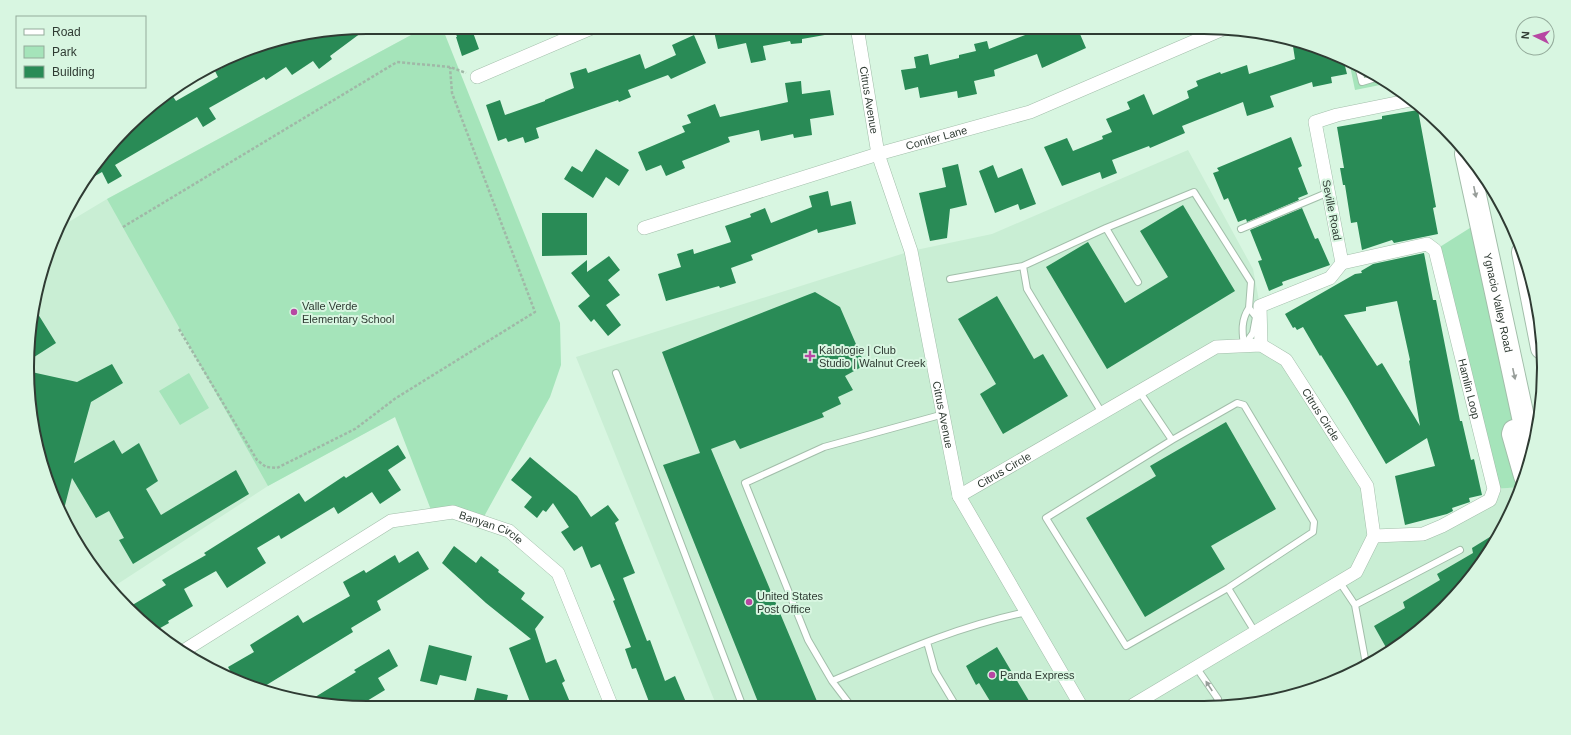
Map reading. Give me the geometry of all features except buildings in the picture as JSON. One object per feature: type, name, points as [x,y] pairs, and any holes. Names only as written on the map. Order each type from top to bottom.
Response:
[{"type":"highway","name":"Ygnacio Valley Road","points":[[1468,164],[1529,442]]},
{"type":"highway","points":[[1519,398],[1513,434],[1522,466]]},
{"type":"street","points":[[477,77],[578,34]]},
{"type":"street","name":"Citrus Avenue","points":[[858,34],[878,154],[911,251],[959,496],[1078,701]]},
{"type":"street","name":"Conifer Lane","points":[[644,228],[878,154],[1030,112],[1211,34]]},
{"type":"street","name":"Seville Road","points":[[1342,263],[1315,122],[1337,115],[1405,101]]},
{"type":"street","name":"Hamlin Loop","points":[[1342,263],[1427,244],[1435,250],[1494,489],[1490,500],[1442,526],[1423,534],[1374,536]]},
{"type":"street","points":[[1261,345],[1260,306],[1330,278],[1342,263]]},
{"type":"street","name":"Citrus Circle","points":[[959,496],[1216,347],[1261,345],[1286,360],[1367,486],[1374,536]]},
{"type":"street","name":"Banyan Circle","points":[[188,648],[391,521],[453,512],[509,531],[558,573],[610,701]]},
{"type":"street","points":[[1143,701],[1196,667],[1356,572],[1374,536]]},
{"type":"lane","points":[[1360,73],[1362,82],[1371,79]]},
{"type":"lane","points":[[950,279],[1023,266],[1106,228],[1194,192],[1251,282],[1248,308],[1244,316],[1242,331],[1244,346]]},
{"type":"lane","points":[[1241,229],[1329,192]]},
{"type":"lane","points":[[1106,228],[1138,282]]},
{"type":"lane","points":[[1023,266],[1027,289],[1102,413]]},
{"type":"lane","points":[[1244,346],[1253,333],[1256,317],[1248,308]]},
{"type":"lane","points":[[616,373],[741,701]]},
{"type":"lane","points":[[1139,391],[1172,440]]},
{"type":"lane","points":[[1237,403],[1244,406],[1314,522],[1313,532],[1228,588],[1126,646],[1046,518],[1172,440],[1237,403]]},
{"type":"lane","points":[[847,701],[832,681],[808,640],[745,483],[824,447],[944,414]]},
{"type":"lane","points":[[1356,605],[1460,550]]},
{"type":"lane","points":[[1339,582],[1356,605],[1365,659]]},
{"type":"lane","points":[[1228,588],[1255,632]]},
{"type":"lane","points":[[832,681],[904,650],[992,619],[1027,612]]},
{"type":"lane","points":[[927,642],[935,671],[953,701]]},
{"type":"lane","points":[[1196,667],[1216,700]]},
{"type":"path","points":[[123,227],[397,62],[450,68],[477,77]]},
{"type":"path","points":[[179,329],[257,460],[266,467],[277,468],[355,429],[396,398],[534,312],[452,93],[450,68]]},
{"type":"shaded area","name":"Valle Verde Elementary School","points":[[413,34],[441,34],[395,417],[268,486],[116,585],[90,553],[68,515],[59,495],[45,454],[40,433],[34,368],[40,302],[45,281],[59,240],[67,223],[107,199]]},
{"type":"shaded area","points":[[1188,150],[1253,269],[1260,306],[1261,345],[1286,360],[1367,486],[1374,536],[1423,534],[1489,500],[1494,489],[1515,487],[1503,515],[1481,553],[1468,571],[1439,603],[1407,632],[1389,645],[1351,667],[1331,676],[1290,690],[1269,695],[1204,701],[715,701],[576,357],[911,251],[992,234]]},
{"type":"green space","name":"Valle Verde Elementary School","points":[[413,34],[445,34],[560,323],[561,365],[550,397],[481,522],[433,515],[395,417],[268,486],[107,199]]},
{"type":"green space","points":[[1350,68],[1380,85],[1355,90]]},
{"type":"green space","points":[[1481,221],[1523,463],[1515,487],[1494,489],[1435,250]]},
{"type":"green space","points":[[189,373],[209,408],[180,425],[159,391]]},
{"type":"place","name":"Valle Verde Elementary School","points":[[294,312]]},
{"type":"place","name":"Kalologie | Club Studio | Walnut Creek","points":[[810,356]]},
{"type":"place","name":"United States Post Office","points":[[749,602]]},
{"type":"place","name":"Panda Express","points":[[992,675]]}]
